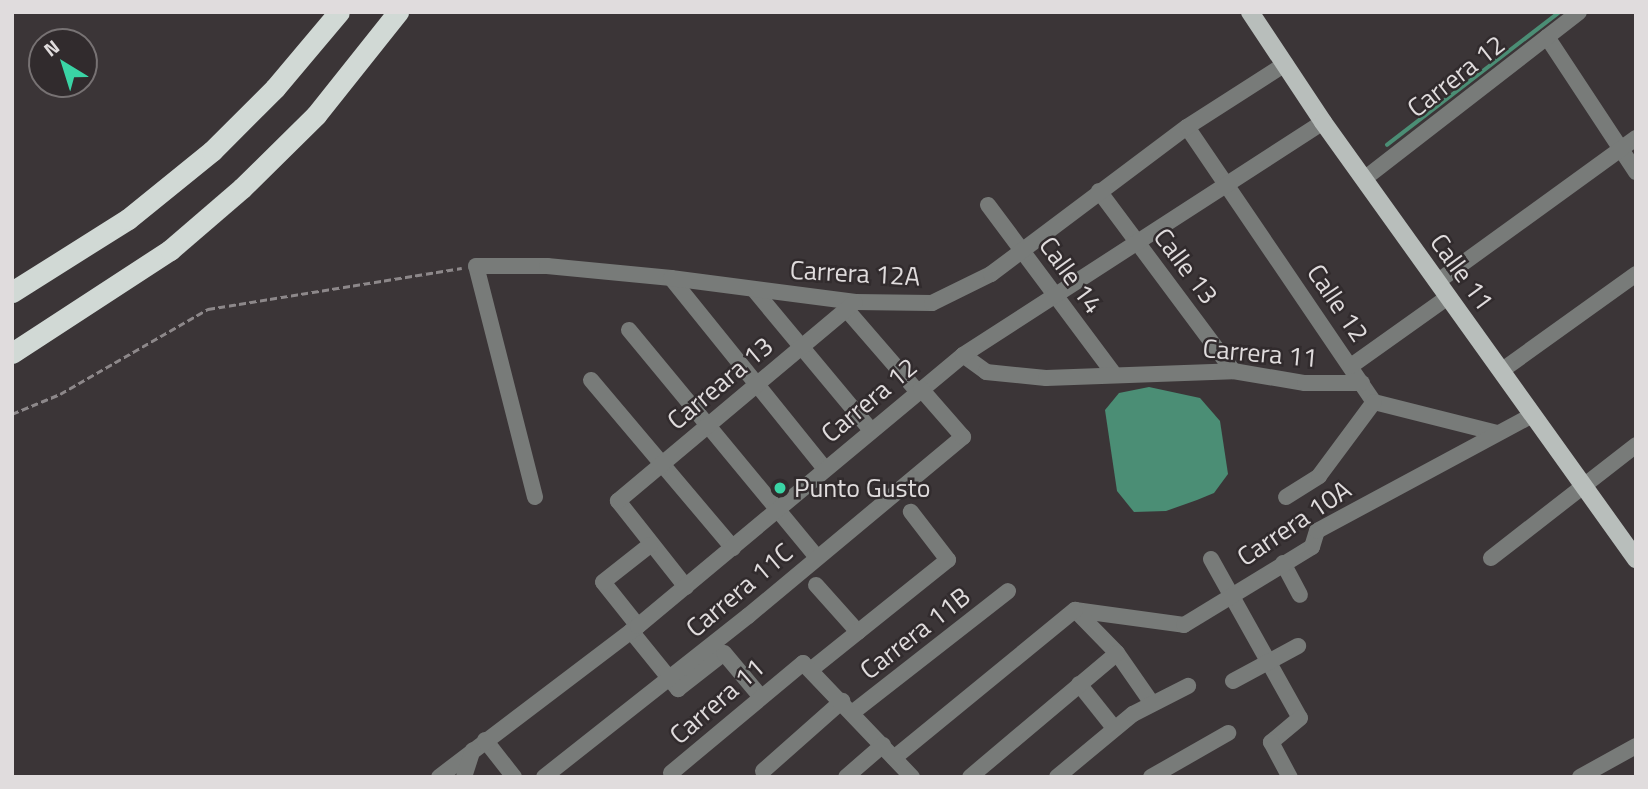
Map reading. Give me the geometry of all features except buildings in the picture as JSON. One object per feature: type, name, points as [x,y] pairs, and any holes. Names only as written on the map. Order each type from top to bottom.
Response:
[{"type":"highway","points":[[12,292],[128,219],[202,160],[275,88],[339,12]]},
{"type":"highway","points":[[12,353],[170,250],[242,188],[316,115],[398,12]]},
{"type":"main road","name":"Calle 11","points":[[1250,12],[1323,122],[1636,559]]},
{"type":"street","name":"Carrera 12","points":[[1364,179],[1579,12]]},
{"type":"street","points":[[1547,37],[1636,172]]},
{"type":"street","name":"Carrera 12A","points":[[476,266],[547,266],[671,278],[850,305],[932,303],[990,274],[1187,127],[1285,64]]},
{"type":"street","name":"Carrera 12","points":[[439,777],[634,628],[781,510],[825,469],[963,355],[1139,244],[1323,122]]},
{"type":"street","name":"Calle 12","points":[[1187,127],[1374,402]]},
{"type":"street","points":[[1437,282],[1636,138]]},
{"type":"street","name":"Calle 13","points":[[1099,191],[1233,371]]},
{"type":"street","name":"Calle 14","points":[[988,205],[1113,373]]},
{"type":"street","points":[[476,266],[535,497]]},
{"type":"street","points":[[1502,371],[1636,274]]},
{"type":"street","points":[[671,278],[825,469]]},
{"type":"street","points":[[755,291],[871,430]]},
{"type":"street","name":"Carrera 11","points":[[1351,366],[1448,297]]},
{"type":"street","points":[[850,305],[919,390]]},
{"type":"street","name":"Carreara 13","points":[[650,545],[618,501],[850,305]]},
{"type":"street","points":[[629,330],[781,510],[817,557]]},
{"type":"street","name":"Carrera 11","points":[[963,355],[986,372],[1046,378],[1113,373],[1233,371],[1305,383],[1362,383]]},
{"type":"street","points":[[591,380],[733,548]]},
{"type":"street","name":"Carrera 11C","points":[[544,777],[670,679],[963,437],[919,390]]},
{"type":"street","points":[[1286,497],[1319,476],[1374,402],[1497,433]]},
{"type":"street","name":"Carrera 10A","points":[[1075,610],[1139,615],[1175,626],[1312,547],[1317,531],[1532,415]]},
{"type":"street","points":[[1491,558],[1636,445]]},
{"type":"street","points":[[911,512],[948,560],[813,668],[912,777]]},
{"type":"street","points":[[685,587],[650,545],[603,582],[678,690],[724,653],[760,696]]},
{"type":"street","points":[[1211,559],[1233,592],[1300,718],[1271,742],[1290,777]]},
{"type":"street","points":[[1283,563],[1300,595]]},
{"type":"street","points":[[816,585],[858,632]]},
{"type":"street","name":"Carrera 11B","points":[[763,771],[1007,591]]},
{"type":"street","points":[[894,758],[1075,610],[1117,653],[1151,702]]},
{"type":"street","points":[[1233,681],[1298,646]]},
{"type":"street","points":[[970,777],[1117,653]]},
{"type":"street","name":"Carrera 11","points":[[671,773],[794,666],[803,663],[813,668]]},
{"type":"street","points":[[1079,684],[1114,728]]},
{"type":"street","points":[[1057,777],[1114,728],[1151,702],[1188,686]]},
{"type":"street","points":[[1151,777],[1228,733]]},
{"type":"street","points":[[464,777],[479,745],[514,777]]},
{"type":"street","points":[[846,777],[883,745]]},
{"type":"street","points":[[1580,777],[1636,746]]},
{"type":"path","points":[[12,414],[60,394],[208,309],[476,266]]},
{"type":"shaded area","points":[[1149,387],[1200,398],[1220,421],[1228,474],[1214,493],[1197,500],[1166,511],[1134,512],[1117,491],[1105,410],[1119,393]]},
{"type":"waterway","points":[[1387,145],[1560,12]]},
{"type":"place","name":"Punto Gusto","points":[[780,488]]}]
